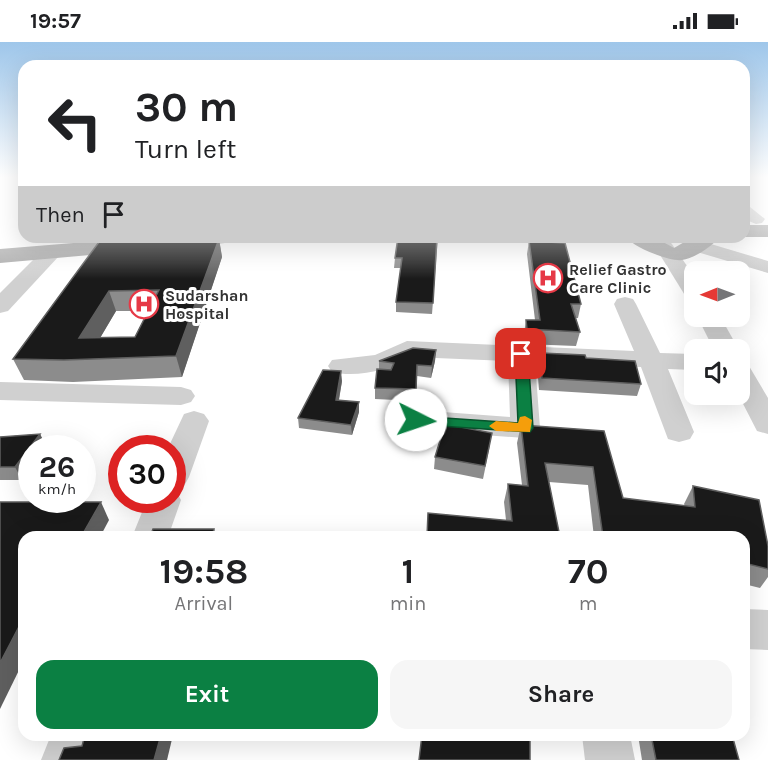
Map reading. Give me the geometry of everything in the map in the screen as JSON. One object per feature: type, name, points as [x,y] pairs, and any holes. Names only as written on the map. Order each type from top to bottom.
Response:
[{"type":"main road","points":[[0,246],[44,243]]},
{"type":"main road","points":[[0,256],[156,243]]},
{"type":"street","points":[[679,243],[768,267]]},
{"type":"street","points":[[679,243],[684,261]]},
{"type":"street","points":[[0,306],[52,252]]},
{"type":"street","points":[[625,304],[651,360],[679,432]]},
{"type":"street","points":[[341,366],[379,364],[407,350],[684,362]]},
{"type":"street","points":[[416,420],[525,428],[521,354]]},
{"type":"street","points":[[0,391],[188,408],[182,435]]},
{"type":"street","points":[[750,391],[768,424]]},
{"type":"street","points":[[152,531],[159,513]]},
{"type":"street","points":[[750,628],[768,630]]},
{"type":"street","points":[[66,760],[74,741]]},
{"type":"street","points":[[607,741],[610,760]]},
{"type":"building","points":[[98,243],[218,243],[176,356],[64,360],[13,359]],"holes":[[[159,290],[135,337],[79,338],[109,291]]]},
{"type":"building","points":[[397,243],[437,243],[433,303],[396,302],[402,258],[395,258]]},
{"type":"building","points":[[529,243],[565,243],[581,304],[571,304],[580,332],[527,329],[526,320],[540,320]]},
{"type":"building","points":[[413,348],[436,350],[432,366],[417,365],[416,389],[375,388],[377,369],[391,370],[394,363],[379,361]]},
{"type":"building","points":[[540,353],[635,361],[641,384],[542,378]]},
{"type":"building","points":[[323,370],[341,371],[336,400],[359,402],[351,425],[298,418]]},
{"type":"building","points":[[445,424],[492,433],[485,466],[435,457]]},
{"type":"building","points":[[521,425],[604,431],[623,498],[695,507],[693,486],[759,500],[768,546],[768,569],[750,564],[750,531],[602,531],[593,467],[545,463],[559,531],[427,531],[428,513],[512,521],[508,484],[528,486]]},
{"type":"building","points":[[18,436],[18,463],[15,467],[0,467],[0,437]]},
{"type":"building","points":[[0,502],[18,502],[18,513],[95,513],[84,531],[18,531],[18,628],[0,663]]},
{"type":"building","points":[[153,529],[214,529],[214,531],[152,531]]},
{"type":"building","points":[[83,741],[159,741],[154,760],[59,760],[64,748],[82,746]]},
{"type":"building","points":[[421,741],[530,741],[530,760],[419,760]]},
{"type":"building","points":[[652,741],[734,741],[739,760],[656,760]]},
{"type":"slow traffic","points":[[496,426],[525,428],[525,420]]},
{"type":"place","name":"Relief Gastro Care Clinic","points":[[548,278]]},
{"type":"place","name":"Sudarshan Hospital","points":[[144,304]]},
{"type":"route","points":[[416,420],[525,428],[521,354]]}]
